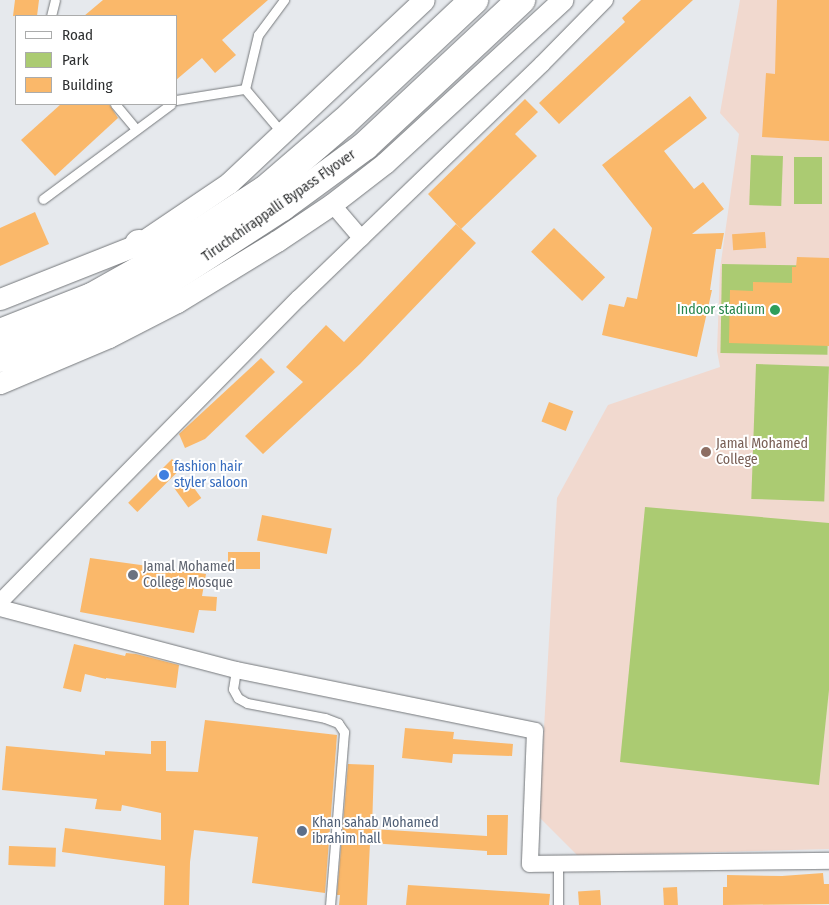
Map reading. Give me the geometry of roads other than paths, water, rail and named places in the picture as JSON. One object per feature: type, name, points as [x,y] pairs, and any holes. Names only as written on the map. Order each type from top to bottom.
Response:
[{"type":"highway","name":"Tiruchchirappalli Bypass Flyover","points":[[159,272],[265,190],[343,123],[474,0]]},
{"type":"highway","name":"Tiruchchirappalli Bypass Flyover","points":[[0,358],[282,207],[366,146],[521,0]]},
{"type":"highway","points":[[0,332],[96,308]]},
{"type":"street","points":[[0,383],[109,337],[229,183],[424,0]]},
{"type":"street","points":[[0,299],[159,272],[277,241],[332,204],[385,163],[562,0]]},
{"type":"street","points":[[0,602],[299,298],[542,64],[605,0]]},
{"type":"street","points":[[332,204],[362,238]]},
{"type":"street","points":[[0,608],[236,670],[535,731],[530,864],[829,861]]},
{"type":"lane","points":[[52,15],[55,0]]},
{"type":"lane","points":[[245,89],[258,35],[284,0]]},
{"type":"lane","points":[[178,100],[245,89]]},
{"type":"lane","points":[[245,89],[283,134]]},
{"type":"lane","points":[[116,105],[136,129]]},
{"type":"lane","points":[[43,199],[170,105]]},
{"type":"lane","points":[[236,670],[233,689],[238,698],[246,703],[325,718],[338,722],[344,732],[330,905]]},
{"type":"lane","points":[[558,863],[558,905]]},
{"type":"place","name":"Indoor stadium","points":[[775,310]]},
{"type":"place","name":"Jamal Mohamed College","points":[[706,452]]},
{"type":"place","name":"fashion hair styler saloon","points":[[164,475]]},
{"type":"place","name":"Jamal Mohamed College Mosque","points":[[133,575]]},
{"type":"place","name":"Khan sahab Mohamed ibrahim hall","points":[[302,831]]}]
